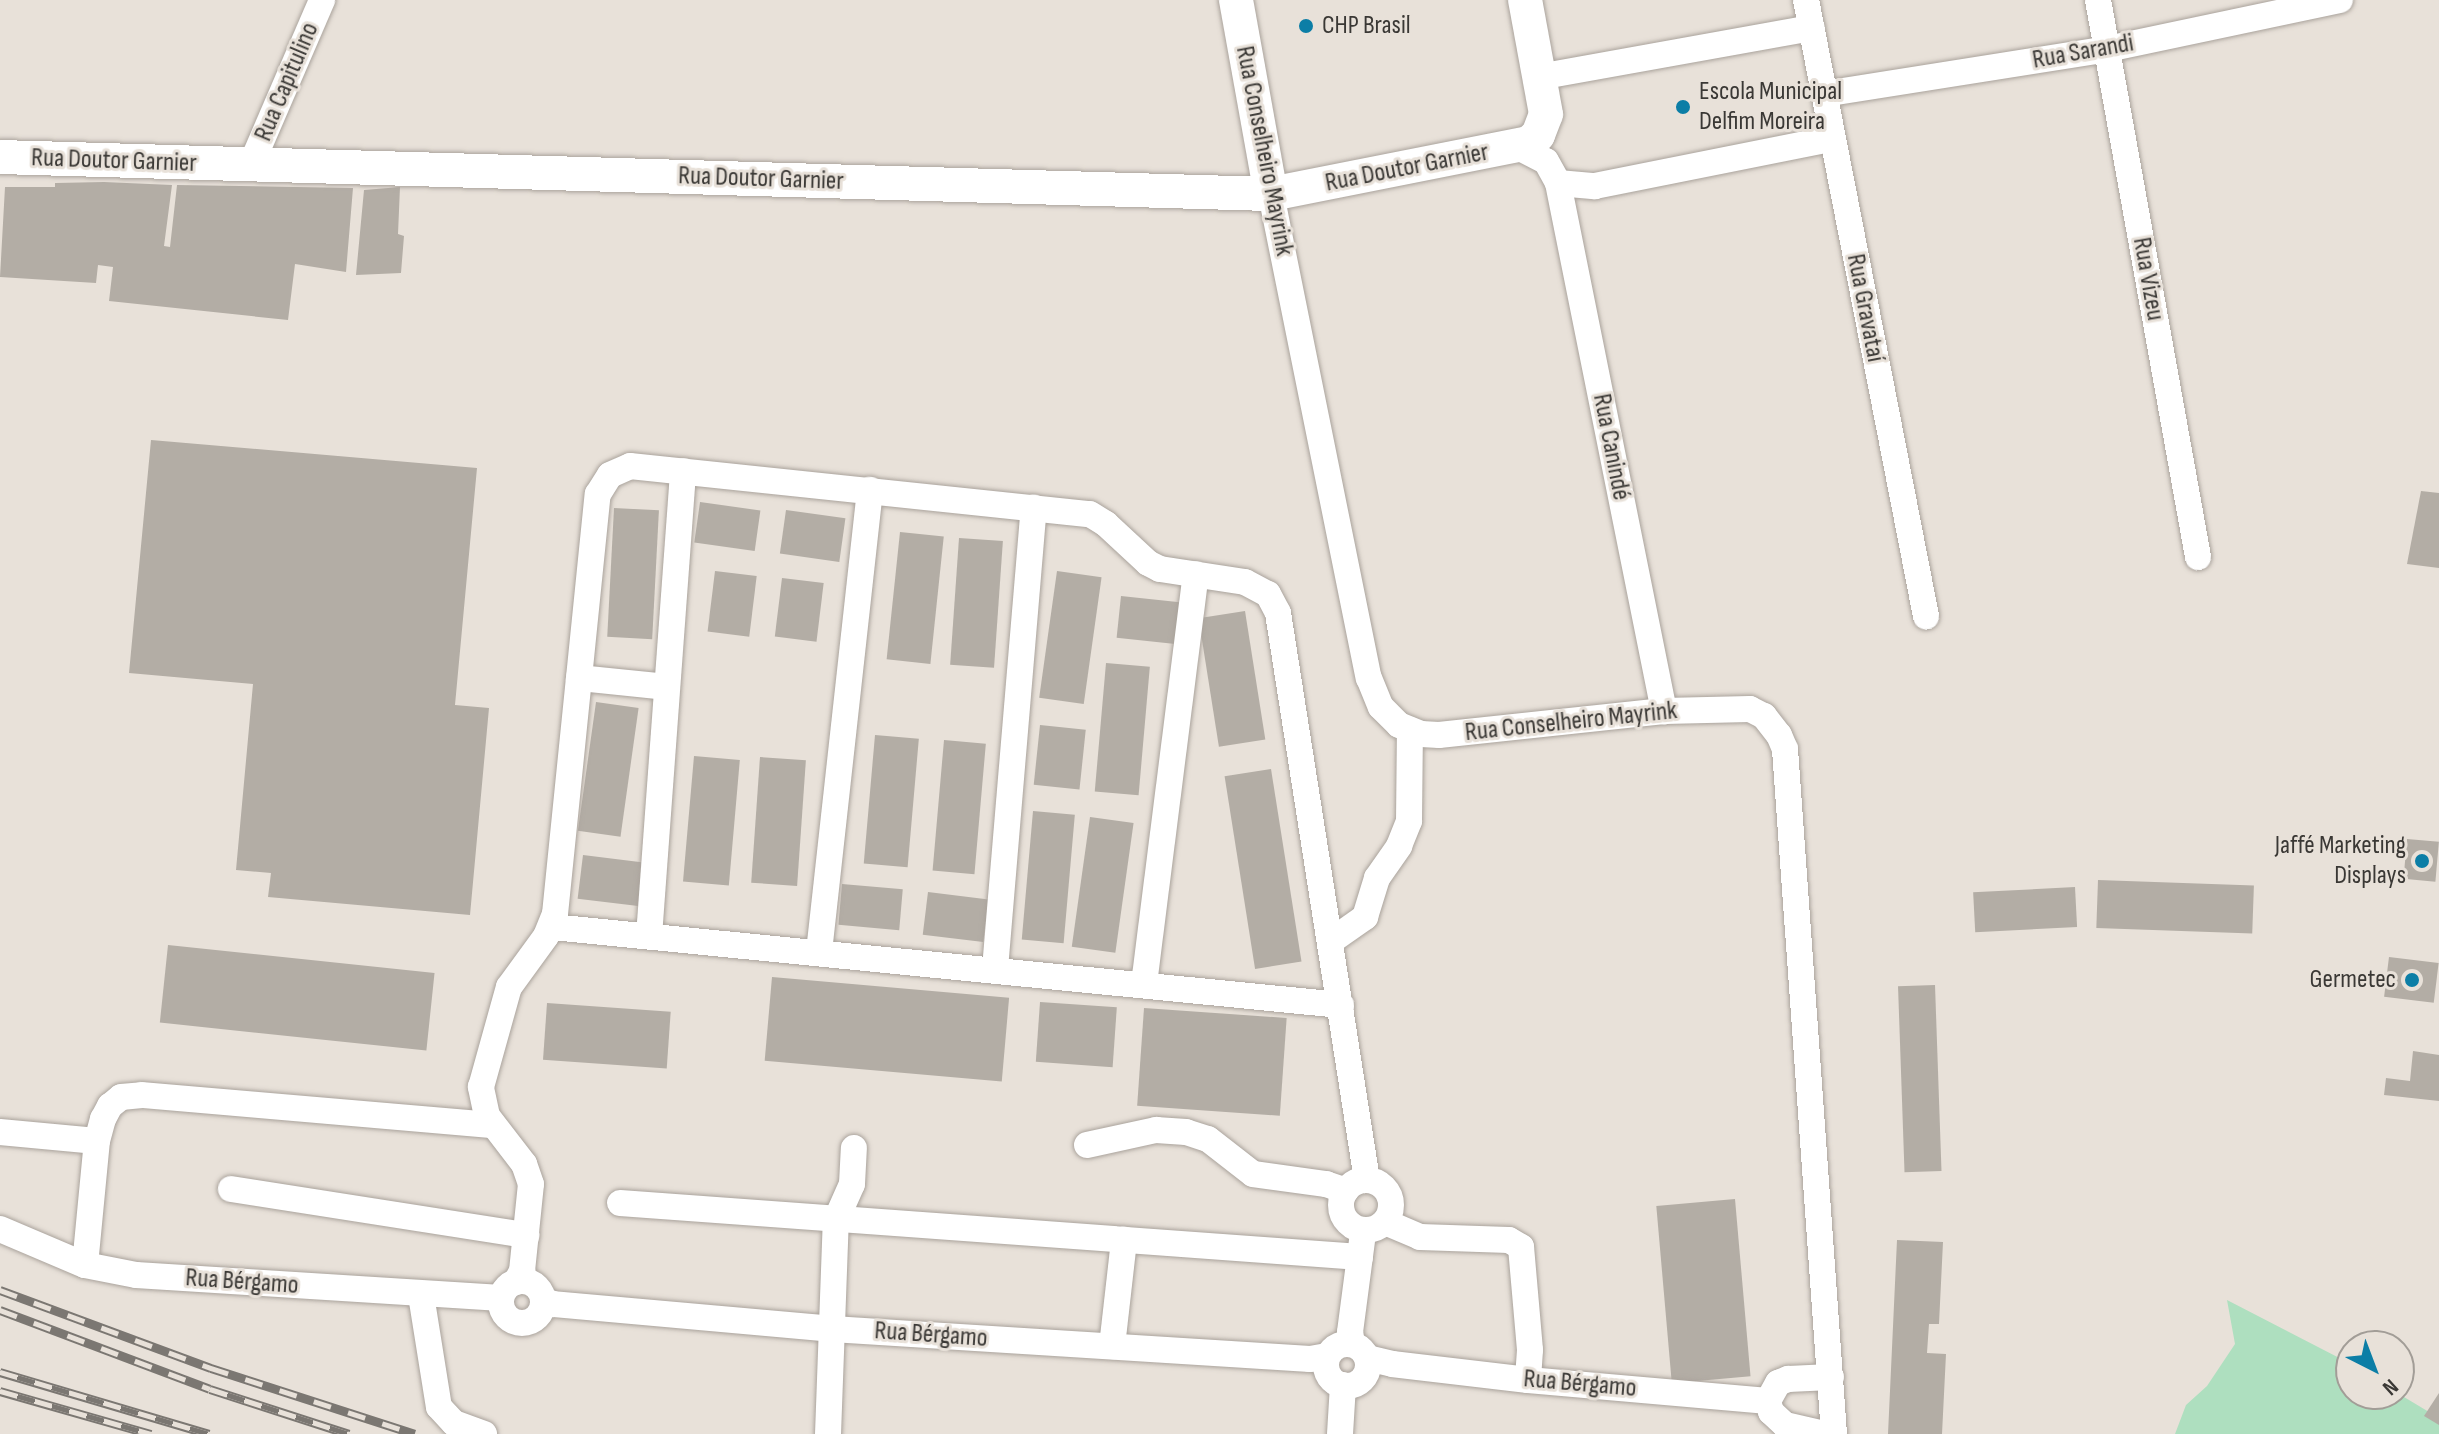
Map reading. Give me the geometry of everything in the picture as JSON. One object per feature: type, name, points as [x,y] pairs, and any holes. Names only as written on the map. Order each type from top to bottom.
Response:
[{"type":"main road","name":"Rua Conselheiro Mayrink","points":[[1236,0],[1271,194]]},
{"type":"main road","points":[[1525,0],[1539,77]]},
{"type":"main road","name":"Rua Doutor Garnier","points":[[0,157],[1271,194],[1518,147],[1538,135],[1546,114],[1539,77]]},
{"type":"street","name":"Rua Capitulino","points":[[251,165],[322,0]]},
{"type":"street","name":"Rua Gravataí","points":[[1806,0],[1926,616]]},
{"type":"street","name":"Rua Vizeu","points":[[2098,0],[2198,557]]},
{"type":"street","name":"Rua Sarandi","points":[[1824,94],[2107,49],[2340,0]]},
{"type":"street","points":[[1539,77],[1812,28]]},
{"type":"street","points":[[1558,183],[1595,186],[1831,139]]},
{"type":"street","name":"Rua Doutor Garnier","points":[[1518,147],[1546,161],[1558,183]]},
{"type":"street","name":"Rua Canindé","points":[[1558,183],[1664,711]]},
{"type":"street","points":[[1563,213],[1595,186]]},
{"type":"street","name":"Rua Conselheiro Mayrink","points":[[1271,194],[1369,678],[1381,707],[1399,725],[1439,735],[1664,711],[1750,709],[1764,716],[1785,749],[1834,1434]]},
{"type":"street","points":[[522,1294],[531,1195],[528,1173],[484,1109],[481,1087],[504,1000],[522,965],[552,927],[598,494],[603,484],[620,468],[630,466],[1097,517],[1148,563],[1257,586],[1274,603],[1341,1005],[1356,1185],[1341,1203],[1343,1216],[1352,1225],[1374,1226],[1420,1237],[1509,1240],[1521,1247],[1530,1350],[1528,1380]]},
{"type":"street","points":[[649,936],[683,471]]},
{"type":"street","points":[[819,952],[870,490]]},
{"type":"street","points":[[995,969],[1034,508]]},
{"type":"street","points":[[1144,984],[1196,574]]},
{"type":"street","points":[[579,678],[667,687]]},
{"type":"street","points":[[1331,941],[1365,917],[1377,878],[1399,846],[1409,821],[1410,730]]},
{"type":"street","points":[[552,927],[1341,1005]]},
{"type":"street","points":[[85,1265],[97,1141],[103,1119],[121,1097],[142,1095],[493,1125]]},
{"type":"street","points":[[1087,1145],[1156,1130],[1186,1132],[1208,1139],[1253,1174],[1387,1190],[1391,1201],[1374,1226],[1360,1257],[1348,1354],[1361,1380],[1345,1390],[1340,1434]]},
{"type":"street","points":[[0,1132],[97,1141]]},
{"type":"street","points":[[828,1434],[836,1220],[852,1184],[854,1148]]},
{"type":"street","points":[[231,1189],[526,1235]]},
{"type":"street","points":[[620,1203],[1360,1257]]},
{"type":"street","name":"Rua Bérgamo","points":[[0,1229],[85,1265],[136,1275],[421,1295],[522,1294],[832,1329],[1112,1346],[1348,1354],[1528,1380],[1768,1401]]},
{"type":"street","points":[[1112,1346],[1124,1240]]},
{"type":"street","points":[[421,1295],[439,1407],[454,1423],[484,1434]]},
{"type":"street","points":[[1824,1434],[1785,1425],[1776,1419],[1768,1401],[1778,1383],[1788,1379],[1831,1377]]},
{"type":"green space","points":[[2227,1300],[2335,1356],[2335,1410],[2415,1410],[2415,1404],[2439,1418],[2439,1434],[2175,1434],[2186,1405],[2207,1386],[2235,1344]]},
{"type":"building","points":[[55,183],[172,185],[164,246],[170,247],[177,185],[353,188],[346,272],[295,264],[288,320],[109,301],[113,267],[98,265],[96,283],[0,277],[5,187],[55,187]]},
{"type":"building","points":[[400,187],[398,234],[404,236],[401,273],[356,275],[364,190]]},
{"type":"building","points":[[151,440],[477,468],[455,705],[489,708],[470,915],[268,897],[271,873],[236,870],[253,684],[129,673]]},
{"type":"building","points":[[2421,491],[2439,493],[2439,568],[2407,564]]},
{"type":"building","points":[[700,502],[760,510],[755,551],[694,543]]},
{"type":"building","points":[[614,508],[659,510],[652,639],[607,637]]},
{"type":"building","points":[[786,510],[845,518],[839,562],[780,554]]},
{"type":"building","points":[[900,532],[944,537],[930,664],[887,659]]},
{"type":"building","points":[[959,538],[1003,541],[994,668],[950,665]]},
{"type":"building","points":[[715,571],[757,576],[749,637],[708,632]]},
{"type":"building","points":[[1057,571],[1102,577],[1084,704],[1039,698]]},
{"type":"building","points":[[782,578],[824,583],[816,642],[775,637]]},
{"type":"building","points":[[1121,596],[1180,602],[1175,644],[1117,638]]},
{"type":"building","points":[[1245,611],[1265,739],[1219,747],[1199,618]]},
{"type":"building","points":[[1106,663],[1150,667],[1139,795],[1095,792]]},
{"type":"building","points":[[596,702],[639,708],[620,837],[578,831]]},
{"type":"building","points":[[1040,725],[1086,730],[1079,789],[1034,785]]},
{"type":"building","points":[[875,735],[919,739],[908,867],[864,864]]},
{"type":"building","points":[[944,740],[986,744],[974,874],[933,871]]},
{"type":"building","points":[[694,756],[740,760],[729,886],[683,882]]},
{"type":"building","points":[[760,757],[806,760],[797,886],[751,883]]},
{"type":"building","points":[[1271,769],[1302,962],[1255,969],[1225,776]]},
{"type":"building","points":[[1033,811],[1075,815],[1064,943],[1022,940]]},
{"type":"building","points":[[1090,817],[1134,823],[1115,953],[1072,947]]},
{"type":"building","name":"Jaffé Marketing Displays","points":[[2407,839],[2439,842],[2435,882],[2404,879]]},
{"type":"building","points":[[583,855],[646,863],[640,906],[578,899]]},
{"type":"building","points":[[2098,880],[2254,885],[2252,933],[2096,928]]},
{"type":"building","points":[[842,884],[903,889],[899,930],[838,925]]},
{"type":"building","points":[[2075,887],[2077,927],[1975,932],[1973,892]]},
{"type":"building","points":[[928,892],[989,899],[983,942],[923,935]]},
{"type":"building","points":[[168,945],[435,973],[426,1051],[160,1023]]},
{"type":"building","name":"Germetec","points":[[2389,957],[2439,963],[2434,1003],[2384,997]]},
{"type":"building","points":[[772,977],[1009,998],[1002,1081],[765,1061]]},
{"type":"building","points":[[1935,985],[1941,1171],[1905,1172],[1898,986]]},
{"type":"building","points":[[1040,1002],[1117,1007],[1113,1067],[1036,1062]]},
{"type":"building","points":[[547,1003],[671,1012],[667,1069],[543,1060]]},
{"type":"building","points":[[1144,1008],[1287,1018],[1280,1116],[1137,1106]]},
{"type":"building","points":[[2413,1051],[2439,1055],[2439,1101],[2384,1095],[2386,1078],[2410,1081]]},
{"type":"building","points":[[1735,1199],[1751,1376],[1672,1383],[1656,1206]]},
{"type":"building","points":[[1897,1240],[1943,1242],[1939,1324],[1929,1324],[1927,1353],[1946,1354],[1942,1434],[1888,1434]]},
{"type":"building","points":[[2439,1393],[2439,1425],[2424,1416]]},
{"type":"railway","points":[[0,1290],[211,1368],[415,1434]]},
{"type":"railway","points":[[0,1310],[210,1389],[349,1434]]},
{"type":"railway","points":[[0,1372],[209,1434]]},
{"type":"railway","points":[[0,1391],[151,1434]]},
{"type":"place","name":"CHP Brasil","points":[[1306,26]]},
{"type":"place","name":"Escola Municipal Delfim Moreira","points":[[1683,107]]},
{"type":"place","name":"Jaffé Marketing Displays","points":[[2422,861]]},
{"type":"place","name":"Germetec","points":[[2412,980]]}]
